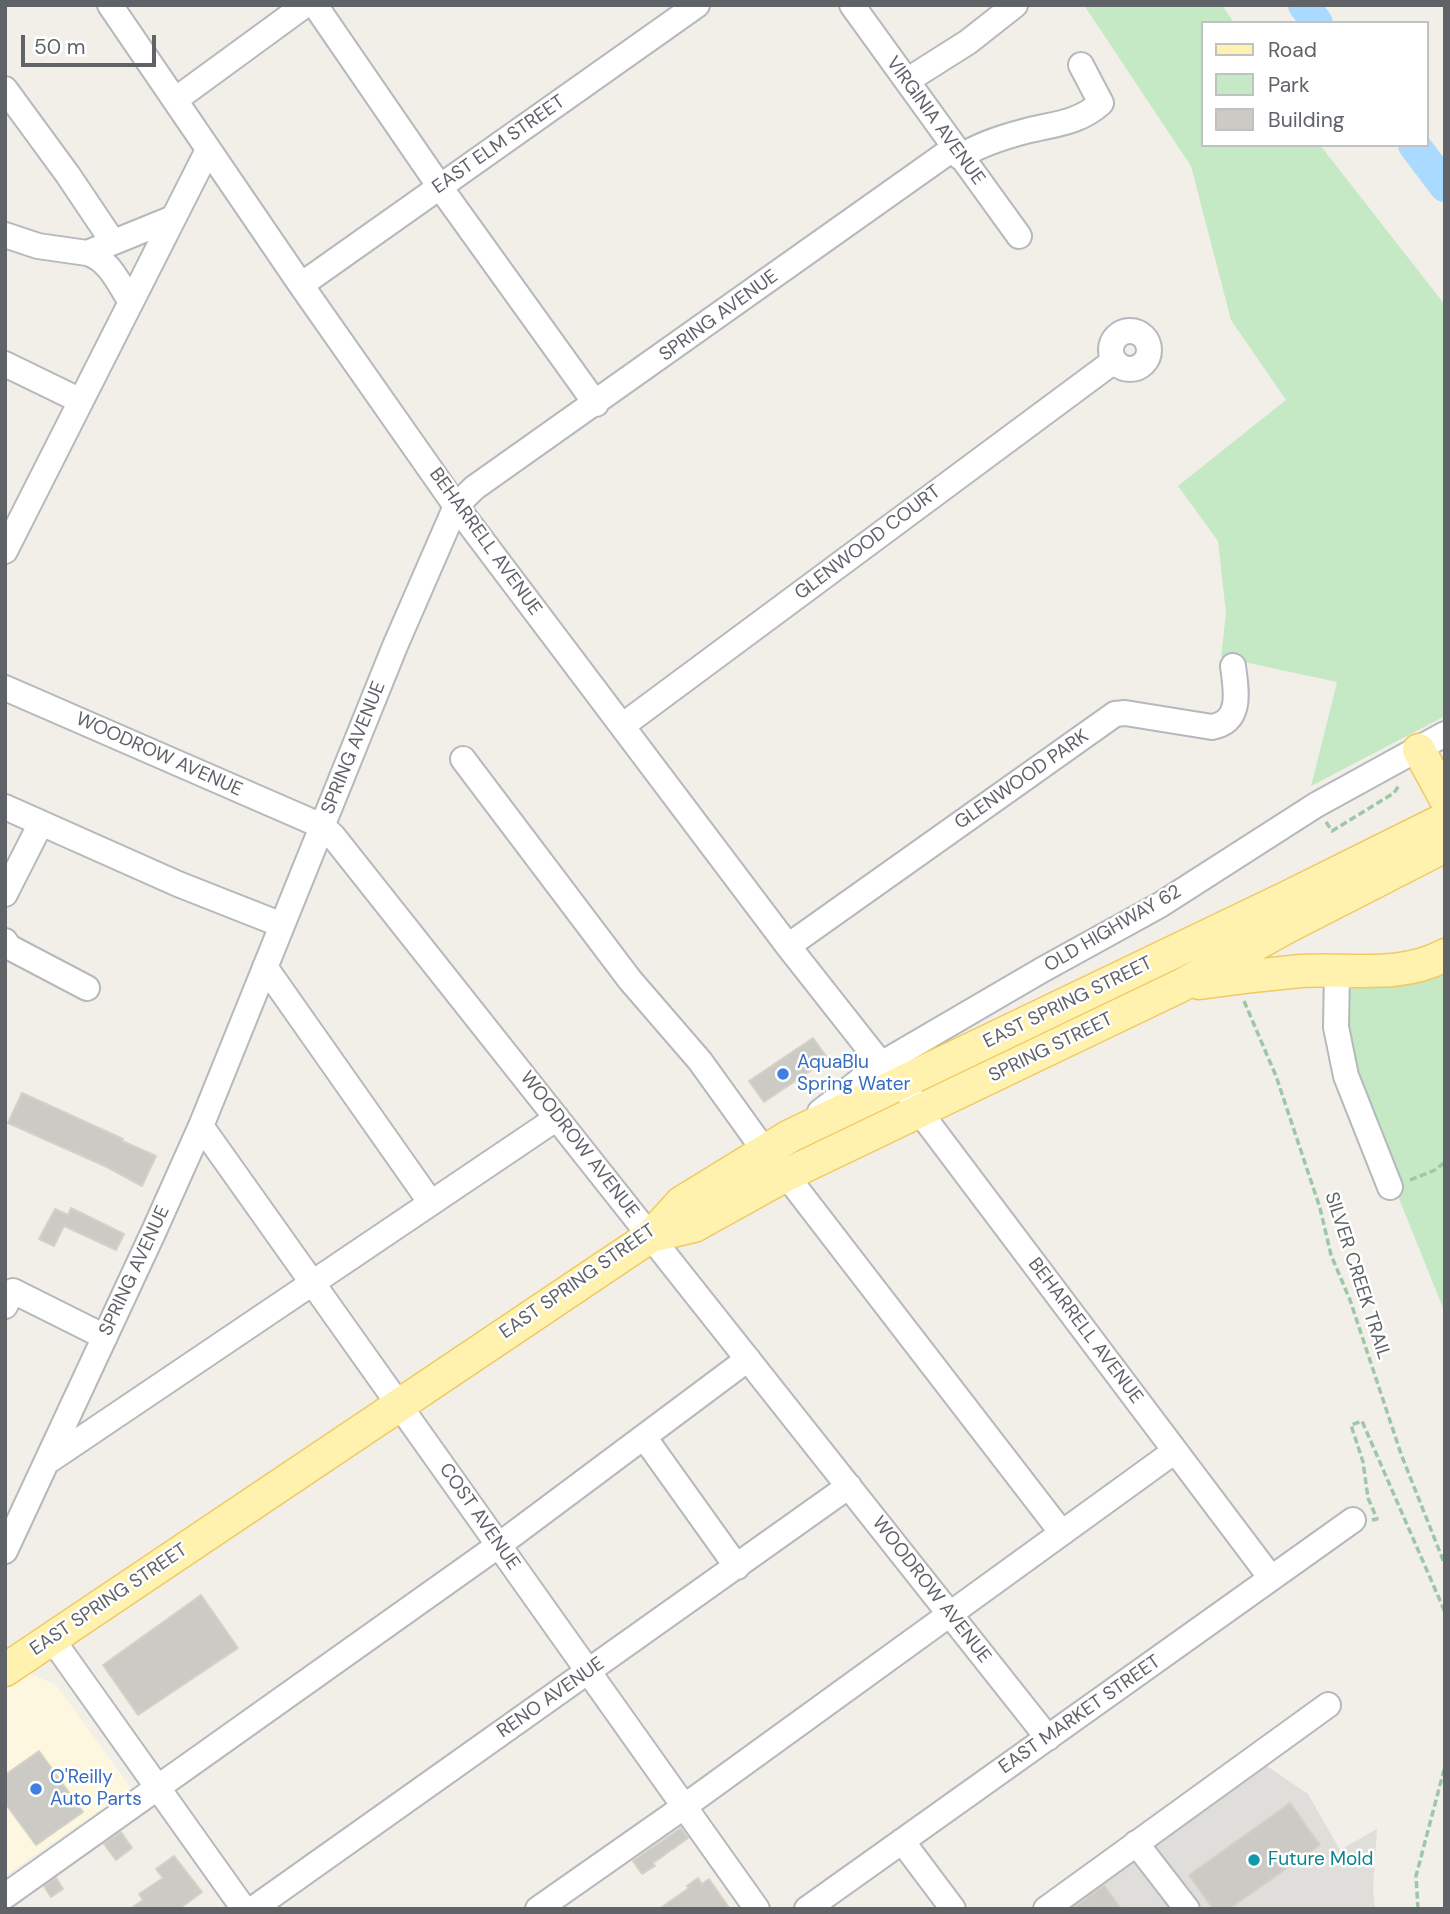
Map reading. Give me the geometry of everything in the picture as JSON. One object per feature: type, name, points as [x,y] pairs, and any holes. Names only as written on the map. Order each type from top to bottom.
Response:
[{"type":"main road","points":[[1432,742],[1445,797]]},
{"type":"main road","name":"EAST SPRING STREET","points":[[5,1670],[651,1236],[681,1203],[777,1143],[879,1095],[891,1073],[1286,898],[1432,843],[1445,819]]},
{"type":"main road","name":"SPRING STREET","points":[[651,1236],[694,1226],[786,1175],[1180,986],[1432,843]]},
{"type":"main road","points":[[1180,986],[1304,971],[1415,967],[1445,955]]},
{"type":"street","name":"BEHARRELL AVENUE","points":[[110,5],[456,506],[788,946],[891,1073],[1271,1578]]},
{"type":"street","points":[[175,100],[305,5]]},
{"type":"street","points":[[315,5],[439,187],[596,404]]},
{"type":"street","name":"EAST ELM STREET","points":[[301,285],[697,5]]},
{"type":"street","name":"VIRGINIA AVENUE","points":[[852,5],[1019,236]]},
{"type":"street","points":[[908,80],[968,42],[1015,5]]},
{"type":"street","name":"SPRING AVENUE","points":[[5,1551],[201,1126],[395,646],[456,506],[474,488],[957,152],[1065,124],[1090,114],[1101,103],[1081,65]]},
{"type":"street","points":[[5,89],[113,242]]},
{"type":"street","points":[[8,537],[81,401],[208,150]]},
{"type":"street","points":[[87,253],[173,218]]},
{"type":"street","points":[[5,235],[38,246],[96,256],[106,264],[131,302]]},
{"type":"street","name":"GLENWOOD COURT","points":[[622,726],[1114,361]]},
{"type":"street","points":[[5,364],[81,401]]},
{"type":"street","name":"GLENWOOD PARK","points":[[788,946],[1115,714],[1125,713],[1212,727],[1223,725],[1232,716],[1236,701],[1233,666]]},
{"type":"street","name":"WOODROW AVENUE","points":[[5,688],[322,826],[333,836],[1048,1738]]},
{"type":"street","name":"OLD HIGHWAY 62","points":[[891,1073],[1042,970],[1160,905],[1316,805],[1432,742]]},
{"type":"street","points":[[463,759],[630,980],[777,1143]]},
{"type":"street","points":[[5,807],[178,884],[282,925]]},
{"type":"street","points":[[5,894],[41,823]]},
{"type":"street","points":[[5,941],[9,947],[87,988]]},
{"type":"street","points":[[265,967],[431,1203]]},
{"type":"street","points":[[1337,971],[1336,1027],[1346,1076],[1391,1187]]},
{"type":"street","points":[[46,1463],[557,1118]]},
{"type":"street","name":"COST AVENUE","points":[[201,1126],[757,1909]]},
{"type":"street","points":[[786,1175],[1062,1533]]},
{"type":"street","points":[[8,1295],[105,1336]]},
{"type":"street","points":[[5,1896],[499,1545],[748,1359]]},
{"type":"street","points":[[644,1437],[737,1567]]},
{"type":"street","points":[[538,1909],[685,1806],[1175,1451]]},
{"type":"street","name":"RENO AVENUE","points":[[253,1909],[849,1486]]},
{"type":"street","name":"EAST MARKET STREET","points":[[807,1909],[1271,1578],[1359,1521]]},
{"type":"street","points":[[52,1639],[244,1909]]},
{"type":"street","points":[[1046,1909],[1328,1705]]},
{"type":"street","points":[[902,1841],[953,1909]]},
{"type":"street","points":[[1136,1843],[1187,1909]]},
{"type":"path","points":[[1316,805],[1332,831],[1394,793],[1399,785],[1409,779]]},
{"type":"path","name":"SILVER CREEK TRAIL","points":[[1242,996],[1276,1076],[1320,1208],[1331,1255],[1350,1300],[1401,1454],[1445,1565]]},
{"type":"path","points":[[1391,1187],[1435,1170],[1445,1162]]},
{"type":"path","points":[[1359,1521],[1377,1519],[1368,1498],[1363,1462],[1351,1425],[1362,1421],[1445,1612]]},
{"type":"path","points":[[1418,1909],[1418,1866],[1445,1766]]},
{"type":"shaded area","points":[[5,1663],[56,1685],[131,1788],[5,1876]]},
{"type":"shaded area","points":[[1264,1764],[1308,1794],[1340,1850],[1377,1829],[1373,1890],[1375,1909],[1065,1909]]},
{"type":"green space","points":[[1084,5],[1222,5],[1233,21],[1202,21],[1202,147],[1322,147],[1445,305],[1445,716],[1311,786],[1337,682],[1221,657],[1226,613],[1218,541],[1178,486],[1286,400],[1231,320],[1191,166]]},
{"type":"green space","points":[[1445,970],[1445,1313],[1359,1092],[1343,1019],[1349,989],[1435,979]]},
{"type":"building","name":"AquaBlu Spring Water","points":[[813,1038],[828,1059],[764,1102],[749,1081]]},
{"type":"building","points":[[22,1093],[156,1156],[142,1186],[107,1167],[8,1123]]},
{"type":"building","points":[[71,1208],[124,1234],[116,1250],[64,1226],[54,1246],[39,1239],[55,1209],[68,1215]]},
{"type":"building","points":[[201,1595],[238,1648],[138,1715],[103,1665]]},
{"type":"building","name":"O'Reilly Auto Parts","points":[[39,1751],[83,1812],[36,1845],[5,1803],[5,1775]]},
{"type":"building","name":"Future Mold","points":[[1290,1803],[1320,1845],[1229,1909],[1213,1909],[1189,1875]]},
{"type":"building","points":[[681,1828],[688,1838],[642,1874],[633,1861]]},
{"type":"building","points":[[121,1832],[132,1848],[116,1860],[104,1844]]},
{"type":"building","points":[[174,1856],[202,1892],[179,1909],[130,1909],[143,1900],[139,1894],[163,1878],[156,1869]]},
{"type":"building","points":[[56,1878],[63,1889],[51,1897],[44,1886]]},
{"type":"building","points":[[698,1878],[702,1884],[709,1879],[730,1909],[659,1909],[689,1888],[687,1886]]},
{"type":"building","points":[[1104,1885],[1121,1909],[1072,1909]]},
{"type":"waterway","points":[[1304,5],[1316,21]]},
{"type":"waterway","points":[[1416,147],[1445,186]]},
{"type":"place","name":"AquaBlu Spring Water","points":[[783,1074]]},
{"type":"place","name":"O'Reilly Auto Parts","points":[[36,1789]]},
{"type":"place","name":"Future Mold","points":[[1254,1860]]}]
